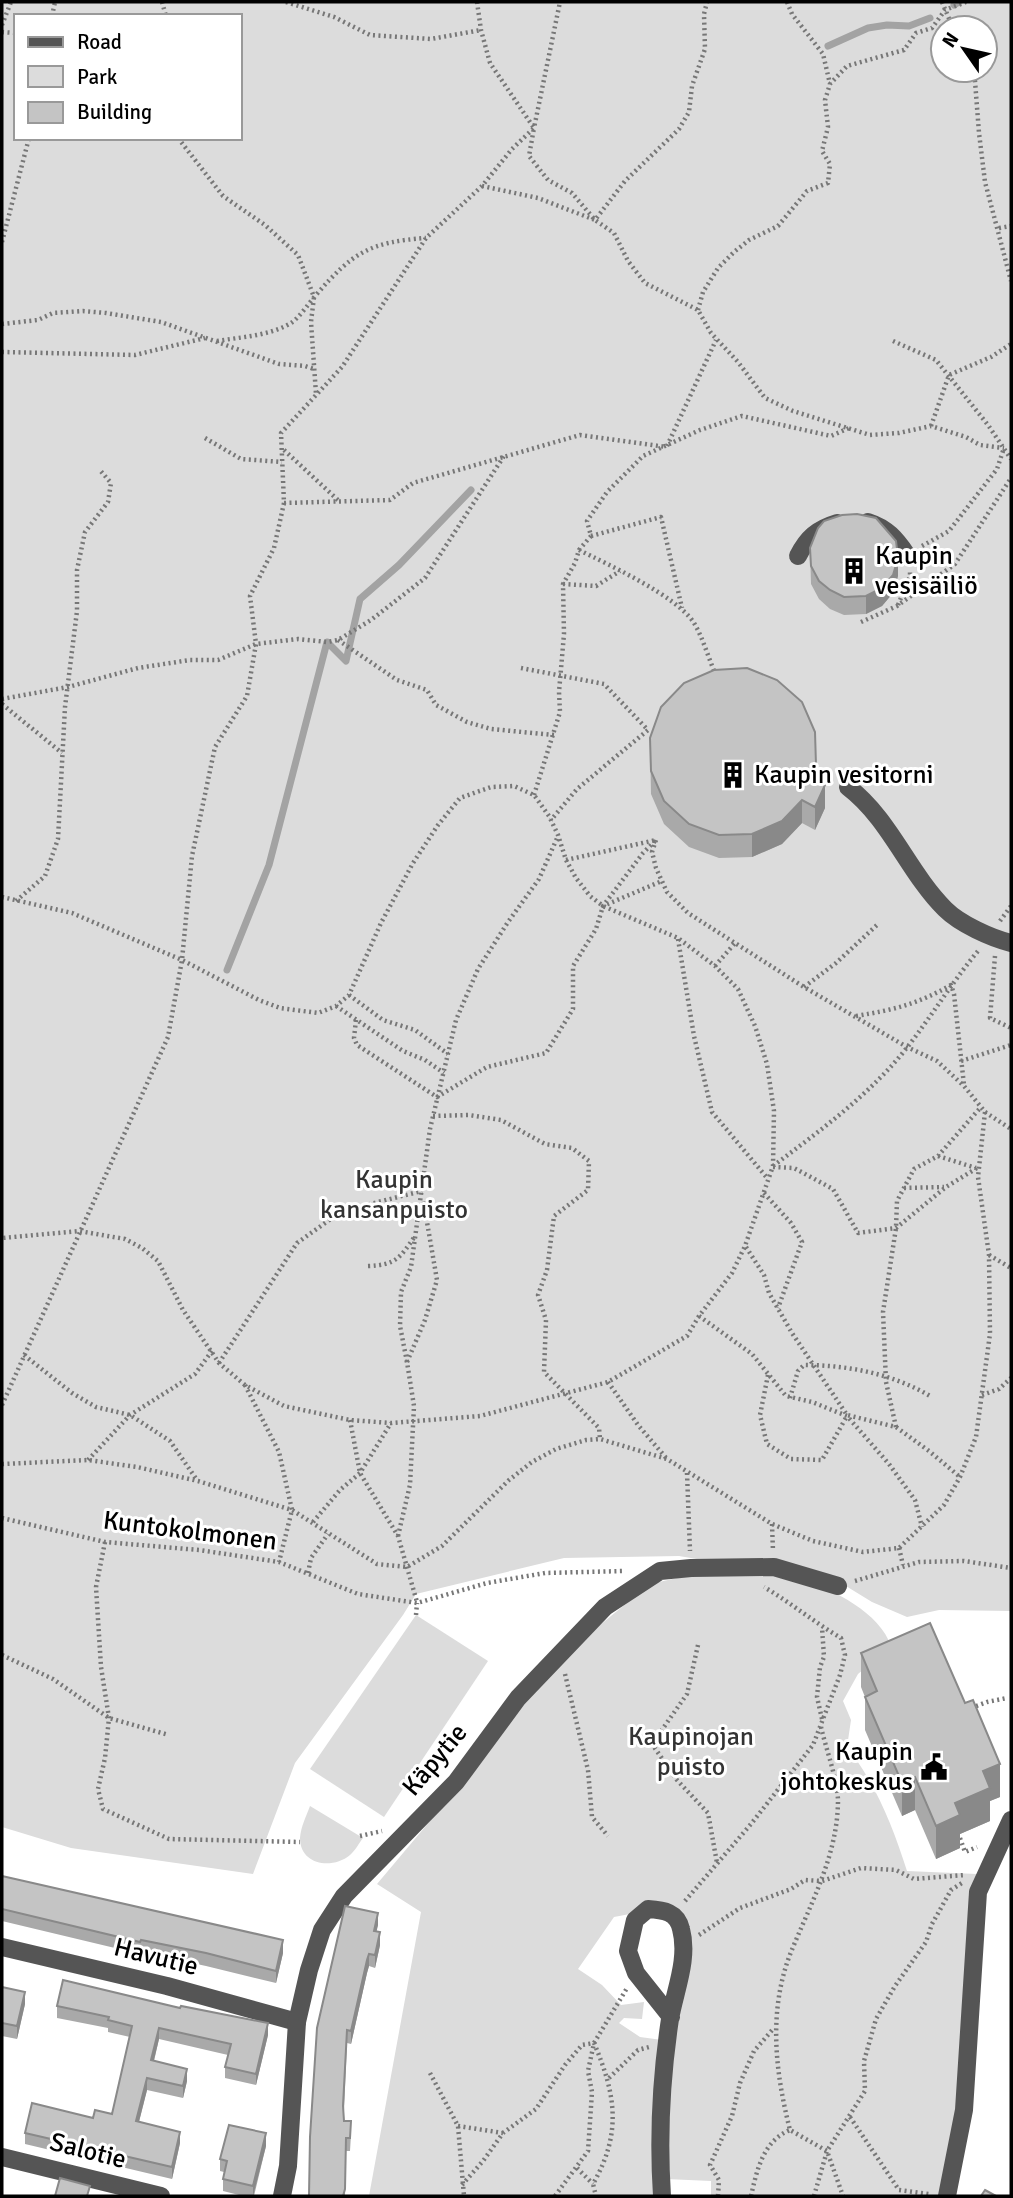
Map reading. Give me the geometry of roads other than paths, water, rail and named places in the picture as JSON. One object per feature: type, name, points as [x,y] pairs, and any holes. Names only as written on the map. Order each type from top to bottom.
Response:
[{"type":"street","points":[[797,556],[804,543],[818,530],[852,520],[883,527],[897,540],[907,555]]},
{"type":"street","points":[[848,787],[874,811],[946,911],[999,940]]},
{"type":"street","name":"Käpytie","points":[[282,2196],[288,2166],[297,2021],[322,1930],[344,1896],[456,1782],[518,1698],[606,1607],[660,1571],[774,1567],[838,1586]]},
{"type":"street","points":[[947,2195],[964,2110],[980,1876],[1011,1820]]},
{"type":"street","points":[[662,2196],[660,2106],[671,2017],[679,1988],[684,1944],[681,1926],[674,1916],[668,1911],[648,1909],[635,1920],[628,1951],[636,1973],[671,2017]]},
{"type":"street","name":"Havutie","points":[[2,1947],[167,1986],[297,2021]]},
{"type":"street","name":"Salotie","points":[[2,2157],[119,2192],[161,2196]]},
{"type":"waterway","points":[[954,5],[959,2]]},
{"type":"waterway","points":[[828,46],[868,28],[909,26],[929,18]]},
{"type":"waterway","points":[[227,970],[269,865],[327,642],[346,661],[360,599],[399,565],[471,490]]},
{"type":"place","name":"Kaupin vesisäiliö","points":[[854,571]]},
{"type":"place","name":"Kaupin vesitorni","points":[[733,775]]},
{"type":"place","name":"Kaupin johtokeskus","points":[[934,1767]]},
{"type":"park label","name":"Kaupin kansanpuisto","points":[[394,1195]]},
{"type":"park label","name":"Kaupinojan puisto","points":[[691,1752]]}]
